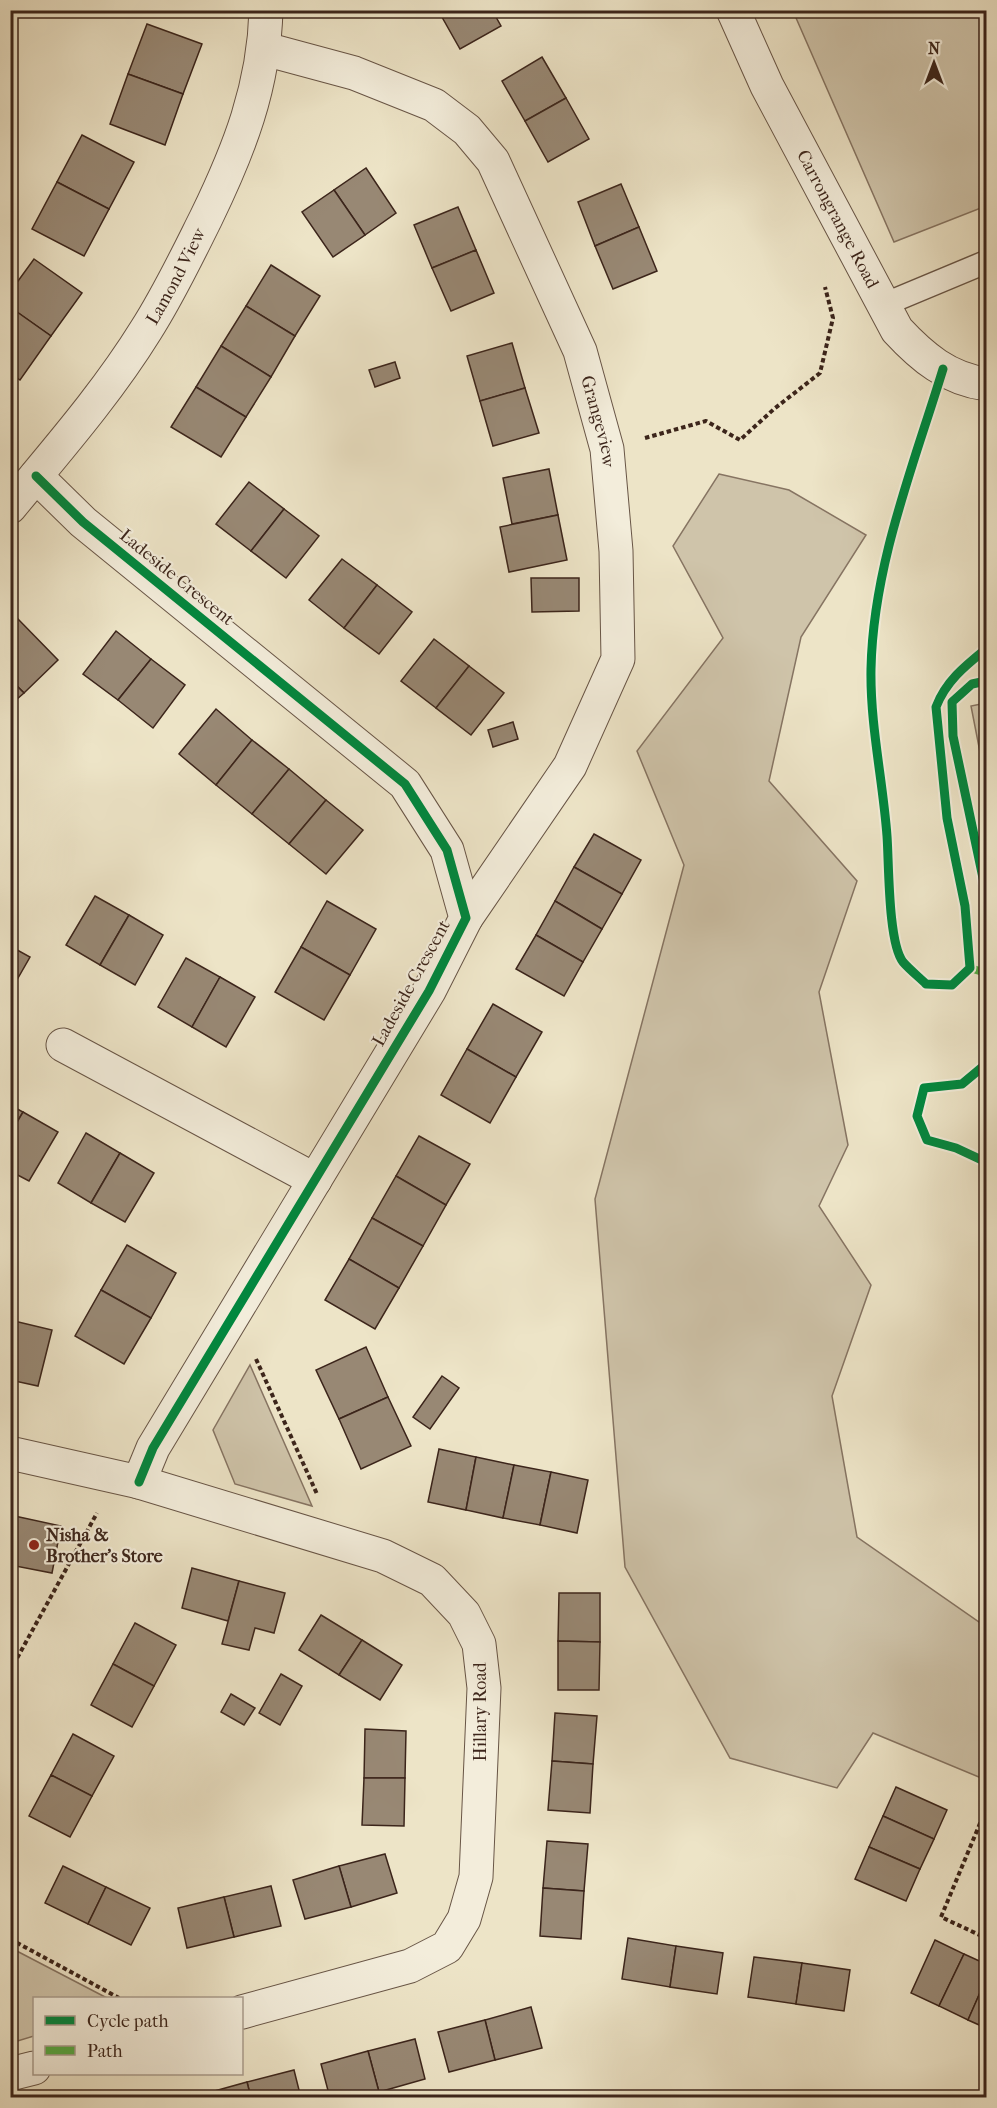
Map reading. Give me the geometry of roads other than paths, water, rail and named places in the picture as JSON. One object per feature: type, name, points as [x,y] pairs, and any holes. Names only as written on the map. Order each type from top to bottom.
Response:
[{"type":"street","name":"Lamond View","points":[[10,507],[95,403],[146,330],[184,261],[225,179],[249,121],[265,49],[266,10]]},
{"type":"street","name":"Carrongrange Road","points":[[733,10],[767,86],[897,330],[920,355],[959,378],[987,384]]},
{"type":"street","name":"Grangeview","points":[[265,49],[308,59],[374,81],[434,105],[467,129],[493,161],[580,351],[607,449],[616,551],[618,659],[570,766],[466,918]]},
{"type":"street","name":"Ladeside Crescent","points":[[36,476],[83,522],[405,784],[447,850],[466,918],[429,991],[236,1314],[153,1448],[128,1479]]},
{"type":"street","points":[[63,1045],[315,1180]]},
{"type":"street","points":[[10,1453],[128,1479]]},
{"type":"street","name":"Hillary Road","points":[[128,1479],[383,1556],[432,1580],[464,1614],[479,1644],[484,1688],[476,1877],[464,1919],[447,1947],[410,1966],[243,2012]]},
{"type":"street","points":[[10,2074],[33,2068]]},
{"type":"lane","points":[[883,305],[987,262]]},
{"type":"place","name":"Nisha & Brother's Store","points":[[34,1545]]}]
